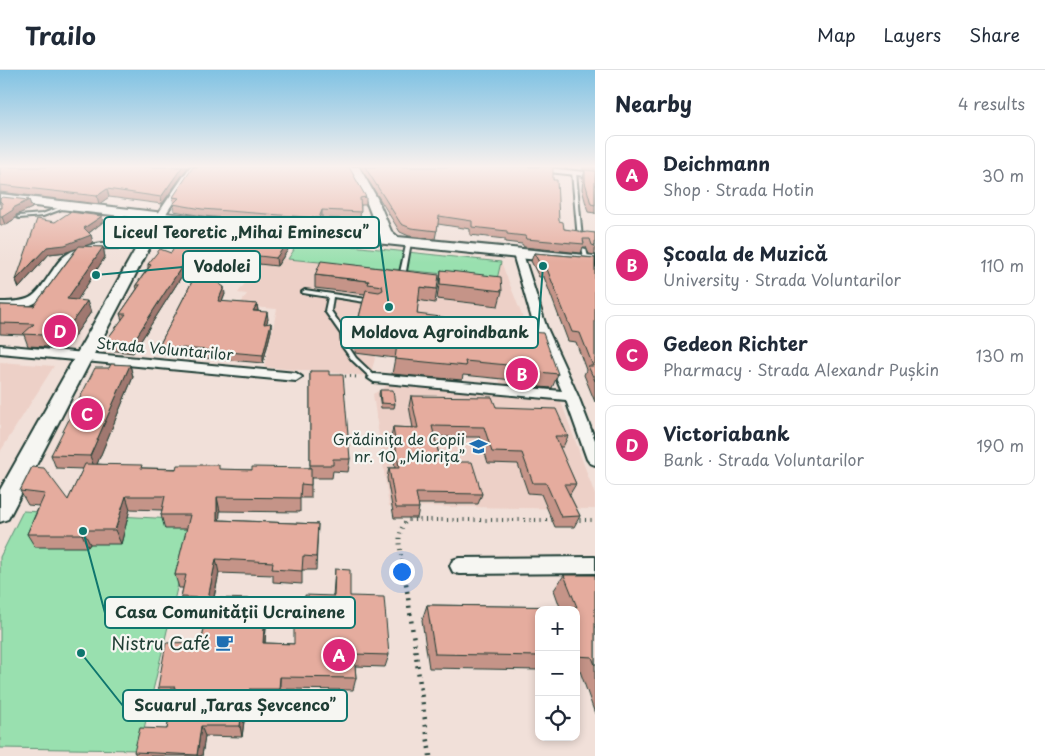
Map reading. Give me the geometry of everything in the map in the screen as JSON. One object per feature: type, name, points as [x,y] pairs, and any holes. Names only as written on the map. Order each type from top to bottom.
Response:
[{"type":"main road","points":[[371,199],[385,232],[393,240]]},
{"type":"main road","points":[[3,201],[68,206],[159,218],[518,254],[589,257]]},
{"type":"street","points":[[0,512],[159,218],[172,199]]},
{"type":"street","points":[[0,305],[24,305],[37,301],[61,264],[70,256],[82,251],[107,246],[144,246]]},
{"type":"street","points":[[518,254],[540,326],[571,396],[595,459]]},
{"type":"street","name":"Strada Voluntarilor","points":[[0,349],[296,377]]},
{"type":"street","points":[[374,378],[571,396]]},
{"type":"street","points":[[459,566],[595,565]]},
{"type":"lane","points":[[577,199],[580,239]]},
{"type":"lane","points":[[18,216],[44,215],[68,206]]},
{"type":"lane","points":[[402,277],[409,242]]},
{"type":"lane","points":[[305,292],[377,302]]},
{"type":"lane","points":[[331,295],[328,311],[344,334],[345,346],[354,359],[374,378]]},
{"type":"path","points":[[333,376],[374,378]]},
{"type":"path","points":[[430,756],[399,534],[403,524],[408,520],[552,520]]},
{"type":"path","points":[[570,520],[595,520]]},
{"type":"shaded area","points":[[295,240],[501,262],[552,392],[501,387],[495,361],[435,362],[376,355],[370,376],[264,367],[277,309],[239,306],[247,294],[238,293],[260,262],[271,258],[288,259],[294,250],[290,248]]},
{"type":"shaded area","points":[[0,362],[54,366],[0,452]]},
{"type":"shaded area","name":"Grădinița de Copii nr. 10 „Miorița”","points":[[392,383],[560,399],[595,495],[595,509],[389,506],[373,394]]},
{"type":"green space","points":[[295,240],[501,262],[497,279],[288,259],[294,250],[290,248]]},
{"type":"green space","points":[[23,511],[193,520],[139,750],[0,748],[0,557]]},
{"type":"building","points":[[0,199],[29,200],[13,208],[13,210],[2,217],[0,217],[2,203]]},
{"type":"building","points":[[178,199],[360,199],[361,212],[322,210],[319,218],[202,209],[173,204]]},
{"type":"building","points":[[385,199],[558,199],[559,221],[563,222],[564,229],[582,233],[595,233],[595,246],[592,245],[590,239],[583,239],[584,244],[526,239],[525,236],[507,234],[507,231],[472,227],[472,221],[439,216],[437,231],[411,228],[401,224]]},
{"type":"building","points":[[590,199],[595,199],[595,205],[591,204]]},
{"type":"building","points":[[70,212],[102,216],[84,228],[91,235],[65,245],[47,247],[16,280],[37,219],[55,222]]},
{"type":"building","points":[[196,221],[296,230],[276,258],[259,256],[252,269],[184,263],[131,345],[105,342],[126,314],[120,314],[140,285],[136,285],[151,265],[148,264],[160,249],[171,253],[179,240],[184,240]]},
{"type":"building","points":[[79,246],[103,247],[67,299],[87,301],[62,336],[23,334],[34,324],[0,323],[0,305],[34,306]]},
{"type":"building","points":[[534,253],[595,258],[595,381],[588,366],[593,366],[580,333],[572,332],[547,269],[542,268]]},
{"type":"building","points":[[321,261],[439,275],[437,289],[420,287],[417,314],[465,320],[465,327],[543,333],[558,374],[520,370],[518,366],[465,361],[466,366],[395,359],[397,344],[356,339],[366,290],[379,292],[383,290],[382,286],[368,284],[369,281],[315,275]]},
{"type":"building","points":[[198,270],[224,287],[218,301],[257,304],[253,311],[267,312],[264,324],[271,323],[263,355],[159,346]]},
{"type":"building","points":[[441,270],[501,277],[502,291],[440,284]]},
{"type":"building","points":[[111,364],[130,365],[90,456],[51,455],[95,368],[109,368]]},
{"type":"building","points":[[310,371],[329,371],[329,375],[343,375],[350,459],[333,459],[333,465],[310,465]]},
{"type":"building","points":[[380,390],[393,390],[395,404],[381,403]]},
{"type":"building","points":[[411,396],[492,397],[496,407],[556,409],[568,436],[555,436],[576,484],[564,484],[580,516],[561,517],[546,483],[533,483],[522,453],[492,452],[484,427],[432,426],[439,455],[456,455],[457,462],[472,462],[482,494],[416,493],[419,508],[396,508],[389,468],[399,468],[393,427],[418,428]]},
{"type":"building","points":[[85,464],[142,465],[141,468],[176,469],[177,465],[219,465],[219,469],[252,470],[252,467],[311,468],[311,485],[301,484],[300,498],[217,497],[217,520],[318,524],[316,557],[303,556],[302,571],[272,569],[273,562],[216,559],[208,598],[181,597],[186,575],[175,575],[190,515],[161,515],[165,496],[126,496],[115,530],[83,530],[82,534],[27,534],[45,494],[20,491],[32,467],[44,468],[68,500]]},
{"type":"building","points":[[335,569],[350,570],[350,596],[384,597],[389,655],[354,654],[356,678],[280,677],[279,689],[250,689],[249,709],[242,710],[240,726],[201,726],[197,755],[134,752],[140,728],[167,729],[175,687],[158,687],[166,643],[202,642],[208,598],[266,599],[263,643],[294,644],[294,627],[305,627],[305,595],[334,596]]},
{"type":"building","points":[[564,575],[595,575],[595,665],[592,657],[580,656],[580,606],[577,606]]},
{"type":"building","points":[[427,605],[535,606],[535,656],[435,654]]},
{"type":"place","name":"Moldova Agroindbank","points":[[543,266]]},
{"type":"place","name":"Vodolei","points":[[96,275]]},
{"type":"place","name":"Liceul Teoretic „Mihai Eminescu”","points":[[389,307]]},
{"type":"place","name":"Victoriabank","points":[[60,331]]},
{"type":"place","name":"Școala de Muzică","points":[[522,374]]},
{"type":"place","name":"Gedeon Richter","points":[[87,414]]},
{"type":"place","name":"Grădinița de Copii nr. 10 „Miorița”","points":[[479,447]]},
{"type":"place","name":"Casa Comunității Ucrainene","points":[[83,531]]},
{"type":"place","name":"Nistru Café","points":[[224,642]]},
{"type":"place","name":"Scuarul „Taras Șevcenco”","points":[[81,653]]},
{"type":"place","name":"Deichmann","points":[[339,655]]}]
